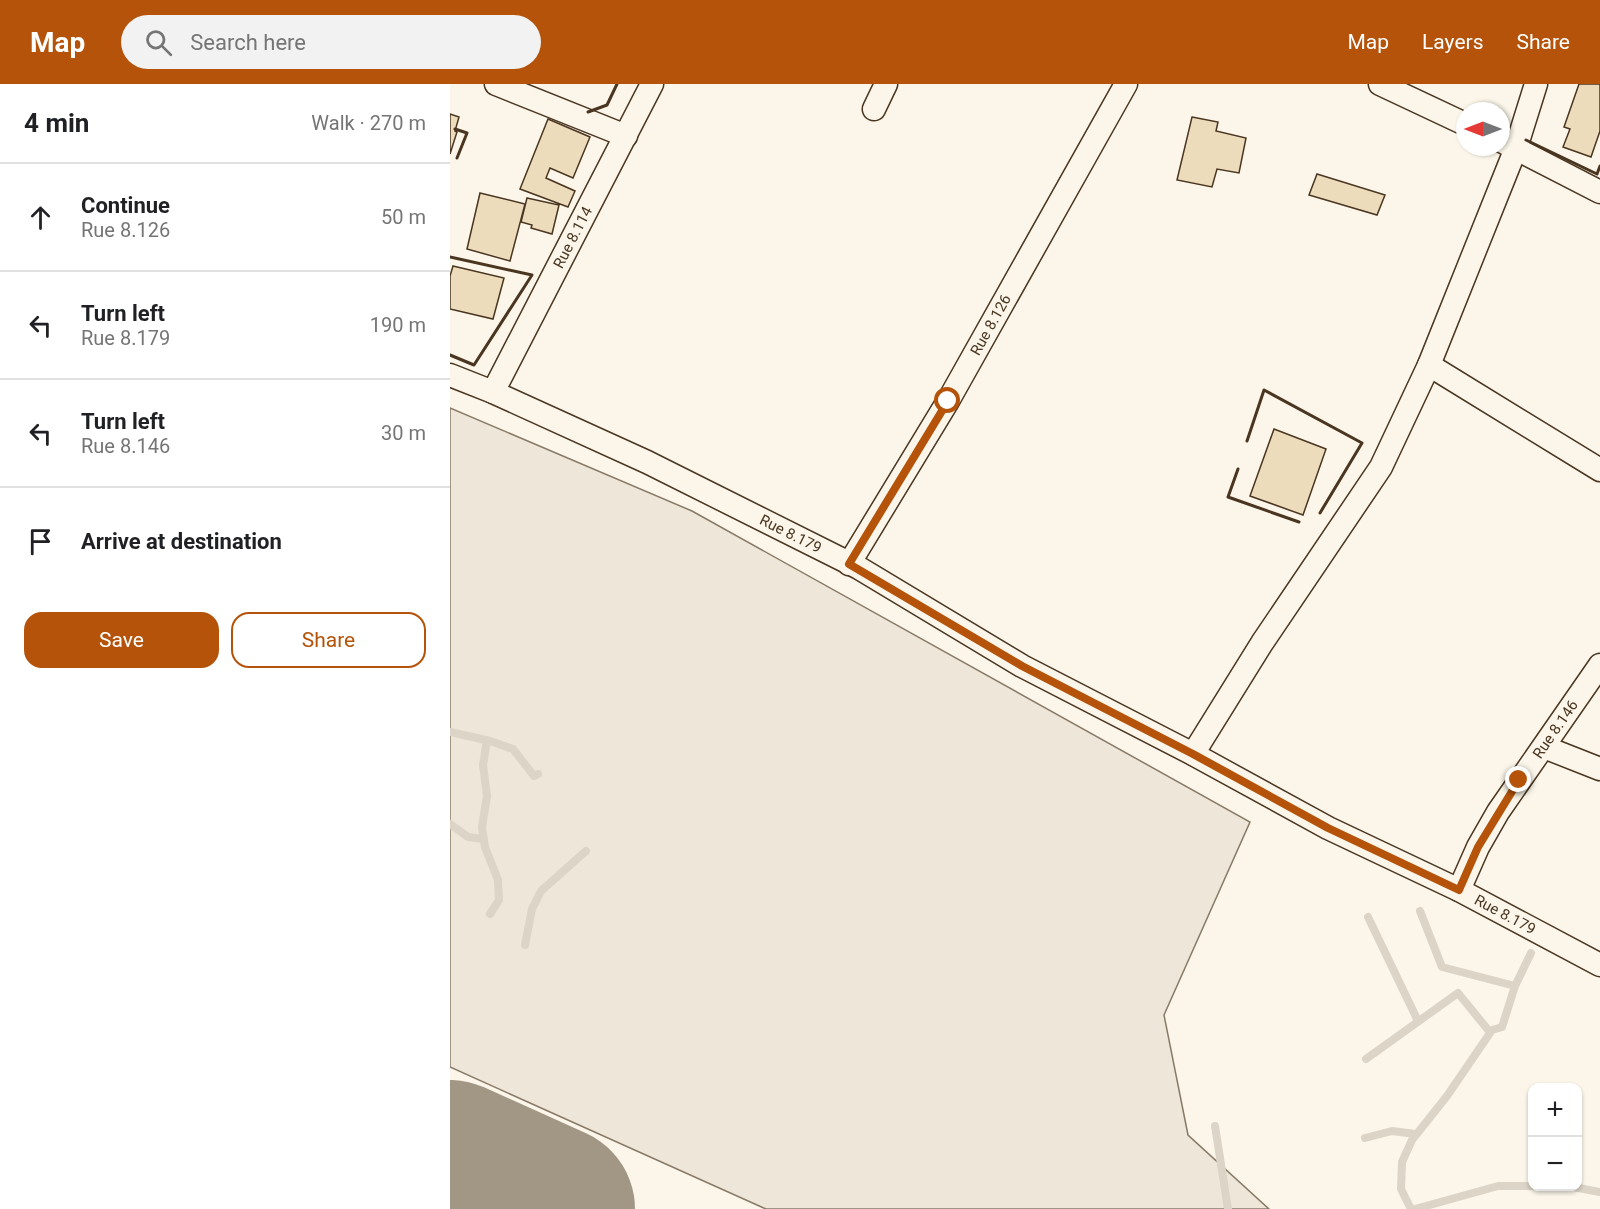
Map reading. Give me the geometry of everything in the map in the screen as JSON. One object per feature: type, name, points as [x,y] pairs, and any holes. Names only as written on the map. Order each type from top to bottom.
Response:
[{"type":"street","points":[[496,84],[626,136]]},
{"type":"street","name":"Rue 8.114","points":[[493,392],[652,84]]},
{"type":"street","points":[[874,109],[886,84]]},
{"type":"street","name":"Rue 8.126","points":[[849,564],[948,401],[1126,84]]},
{"type":"street","points":[[1380,84],[1456,120]]},
{"type":"street","points":[[1510,140],[1536,84]]},
{"type":"street","points":[[1510,145],[1600,192]]},
{"type":"street","points":[[1193,754],[1262,643],[1381,467],[1429,365],[1504,156]]},
{"type":"street","points":[[1429,365],[1600,471]]},
{"type":"street","name":"Rue 8.179","points":[[450,375],[493,392],[647,462],[849,564],[1022,666],[1193,754],[1328,828],[1459,890],[1600,965]]},
{"type":"street","name":"Rue 8.146","points":[[1459,890],[1478,847],[1493,821],[1600,665]]},
{"type":"street","points":[[1544,747],[1600,769]]},
{"type":"shaded area","points":[[450,408],[692,511],[1250,822],[1164,1015],[1188,1135],[1269,1209],[766,1209],[450,1067]]},
{"type":"building","points":[[1579,84],[1600,84],[1600,131],[1591,157],[1563,147],[1570,129],[1564,127]]},
{"type":"building","points":[[450,114],[459,117],[450,154]]},
{"type":"building","points":[[1192,117],[1218,122],[1216,131],[1246,138],[1239,173],[1217,169],[1212,187],[1177,180]]},
{"type":"building","points":[[548,119],[590,137],[573,178],[550,168],[546,178],[575,191],[568,207],[520,189]]},
{"type":"building","points":[[1317,174],[1385,195],[1377,215],[1309,195]]},
{"type":"building","points":[[480,193],[525,204],[510,261],[467,249]]},
{"type":"building","points":[[527,198],[559,205],[552,234],[531,228],[532,225],[521,222]]},
{"type":"building","points":[[453,266],[504,278],[493,319],[450,309],[450,276]]},
{"type":"building","points":[[1274,429],[1326,449],[1303,515],[1250,496]]},
{"type":"waterway","points":[[450,732],[513,749],[534,776],[538,774]]},
{"type":"waterway","points":[[487,740],[483,765],[487,796],[482,827],[485,847],[498,880],[499,900],[490,914]]},
{"type":"waterway","points":[[450,824],[468,837],[484,839]]},
{"type":"waterway","points":[[525,945],[532,909],[541,891],[586,851]]},
{"type":"waterway","points":[[1420,911],[1442,967],[1515,986]]},
{"type":"waterway","points":[[1368,917],[1418,1021]]},
{"type":"waterway","points":[[1489,1031],[1502,1027],[1515,986],[1531,953]]},
{"type":"waterway","points":[[1366,1059],[1458,993],[1489,1031]]},
{"type":"waterway","points":[[1411,1209],[1401,1189],[1402,1162],[1412,1140],[1447,1096],[1490,1033],[1489,1031]]},
{"type":"waterway","points":[[1215,1126],[1228,1209]]},
{"type":"waterway","points":[[1365,1138],[1392,1131],[1415,1134]]},
{"type":"waterway","points":[[1415,1209],[1498,1186],[1528,1186]]},
{"type":"waterway","points":[[1582,1189],[1600,1192]]},
{"type":"runway","points":[[450,1163],[552,1209]]},
{"type":"wall","points":[[588,112],[607,105],[617,84]]},
{"type":"wall","points":[[455,129],[467,133],[457,158]]},
{"type":"wall","points":[[1526,140],[1597,174],[1600,166]]},
{"type":"wall","points":[[450,257],[532,275],[474,365],[450,355]]},
{"type":"wall","points":[[1247,441],[1264,390],[1362,443],[1320,513]]},
{"type":"wall","points":[[1238,469],[1228,497],[1299,522]]},
{"type":"route","points":[[948,401],[849,564],[1022,666],[1193,754],[1328,828],[1459,890],[1478,847],[1519,780]]}]
